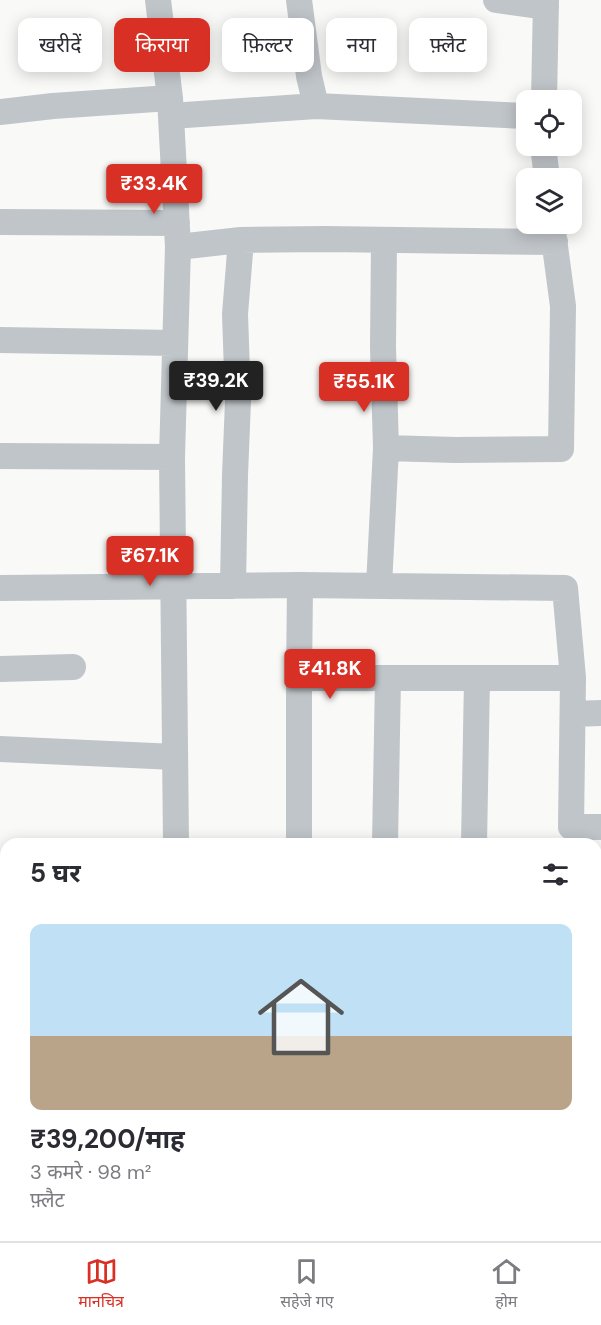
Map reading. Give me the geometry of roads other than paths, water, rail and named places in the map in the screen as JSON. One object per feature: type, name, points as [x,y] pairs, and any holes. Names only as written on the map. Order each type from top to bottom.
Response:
[{"type":"street","points":[[158,0],[171,107],[177,235],[171,457],[176,838]]},
{"type":"street","points":[[298,0],[309,76],[316,105]]},
{"type":"street","points":[[496,0],[546,3],[544,90]]},
{"type":"street","points":[[0,112],[53,106],[316,105],[516,115]]},
{"type":"street","points":[[0,222],[241,240],[384,241],[533,234]]},
{"type":"street","points":[[387,448],[561,449],[563,306],[554,234]]},
{"type":"street","points":[[233,586],[238,401],[235,314],[241,240]]},
{"type":"street","points":[[379,586],[387,448],[383,347],[384,241]]},
{"type":"street","points":[[0,340],[174,343]]},
{"type":"street","points":[[0,456],[171,457]]},
{"type":"street","points":[[299,838],[300,585]]},
{"type":"street","points":[[0,588],[300,585],[566,588],[573,678],[570,836],[601,827]]},
{"type":"street","points":[[0,669],[73,668]]},
{"type":"street","points":[[299,678],[573,678]]},
{"type":"street","points":[[385,838],[388,678]]},
{"type":"street","points":[[474,838],[477,678]]},
{"type":"street","points":[[573,714],[601,713]]},
{"type":"street","points":[[0,749],[175,757]]}]
